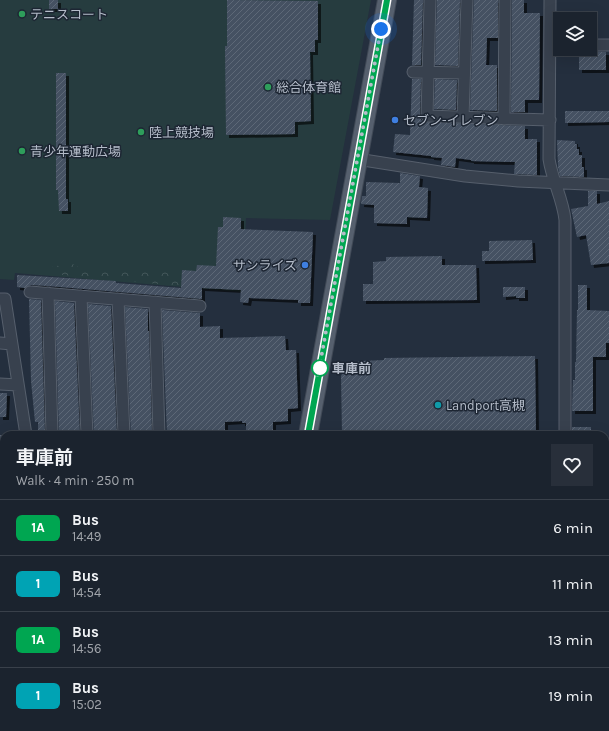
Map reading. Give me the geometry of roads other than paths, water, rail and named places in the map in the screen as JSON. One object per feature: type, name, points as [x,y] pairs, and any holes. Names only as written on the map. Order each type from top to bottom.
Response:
[{"type":"main road","points":[[309,431],[387,0]]},
{"type":"street","points":[[430,0],[427,116],[550,120]]},
{"type":"street","points":[[463,117],[467,0]]},
{"type":"street","points":[[504,118],[505,0]]},
{"type":"street","points":[[550,0],[553,27]]},
{"type":"street","points":[[597,45],[609,45]]},
{"type":"street","points":[[554,56],[549,160],[550,170],[564,205],[565,220],[565,431]]},
{"type":"street","points":[[414,72],[464,73]]},
{"type":"street","points":[[357,160],[465,176],[518,181],[609,185]]},
{"type":"street","points":[[30,292],[200,306]]},
{"type":"street","points":[[48,293],[52,431]]},
{"type":"street","points":[[81,296],[87,431]]},
{"type":"street","points":[[0,299],[5,299],[25,431]]},
{"type":"street","points":[[118,299],[124,431]]},
{"type":"street","points":[[155,302],[159,431]]},
{"type":"street","points":[[0,343],[12,344]]},
{"type":"street","points":[[0,384],[18,385]]},
{"type":"place","name":"テニスコート","points":[[22,14]]},
{"type":"place","name":"総合体育館","points":[[268,87]]},
{"type":"place","name":"セブン-イレブン","points":[[395,120]]},
{"type":"place","name":"陸上競技場","points":[[141,132]]},
{"type":"place","name":"青少年運動広場","points":[[22,151]]},
{"type":"place","name":"サンライズ","points":[[305,265]]},
{"type":"place","name":"車庫前","points":[[320,368]]},
{"type":"place","name":"Landport高槻","points":[[438,405]]}]
